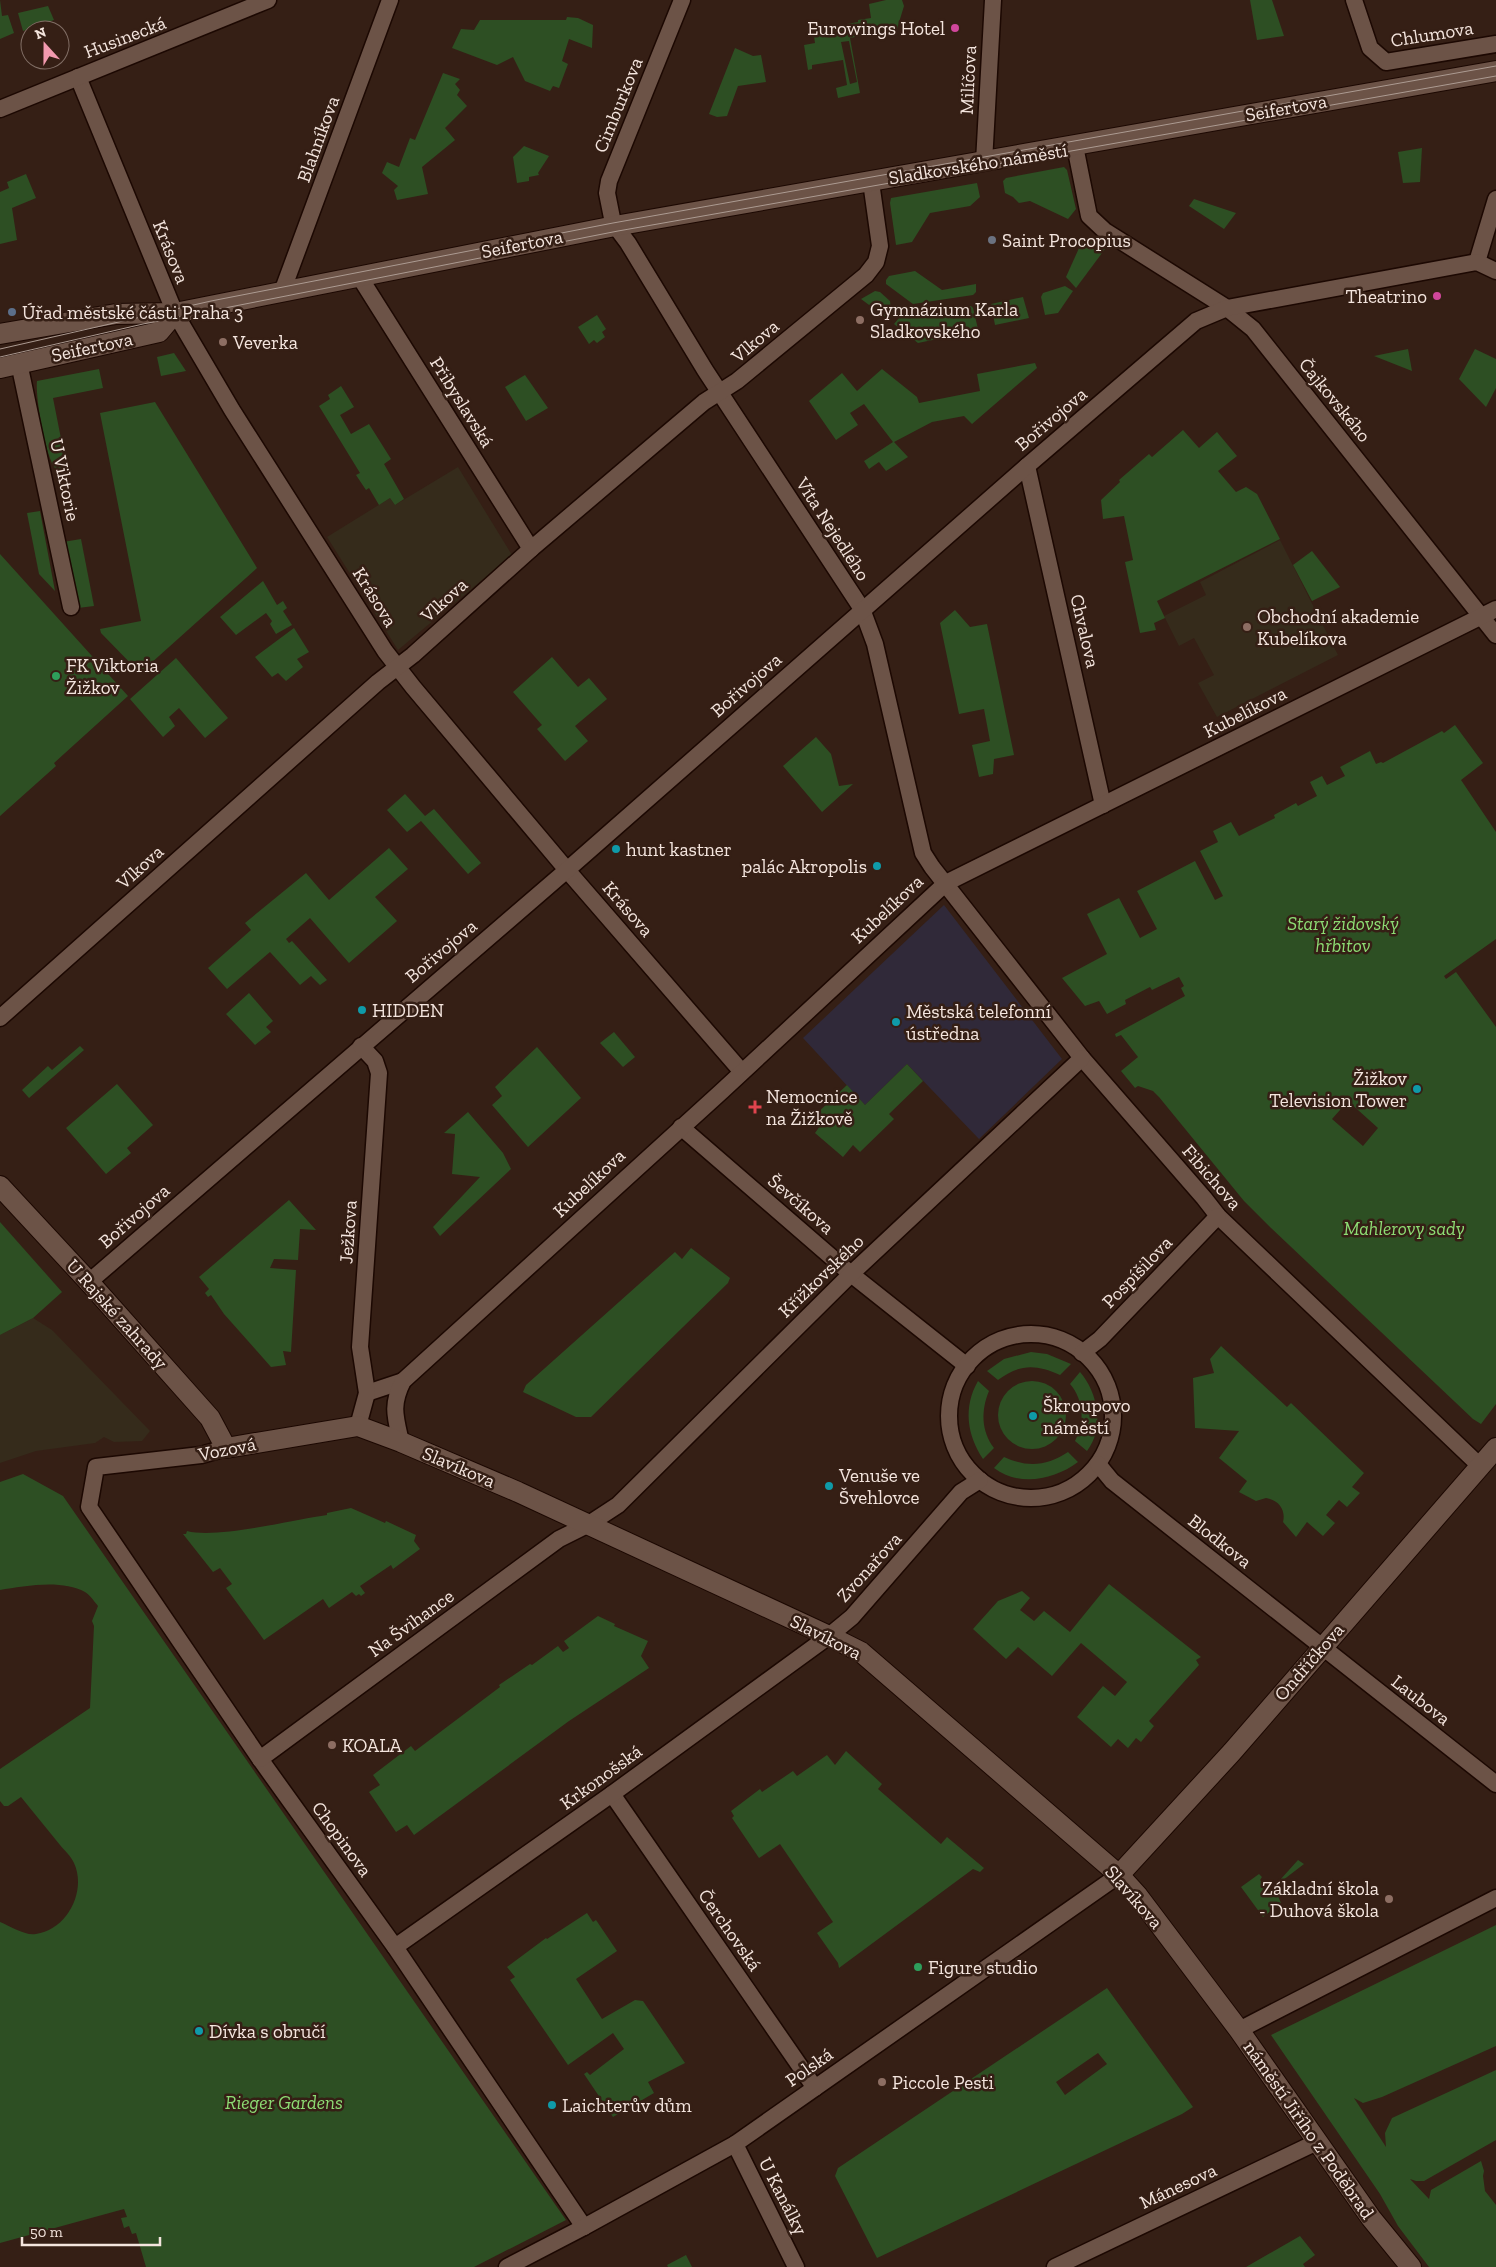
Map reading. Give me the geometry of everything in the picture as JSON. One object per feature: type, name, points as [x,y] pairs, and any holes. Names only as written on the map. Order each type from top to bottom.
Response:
[{"type":"street","name":"Husinecká","points":[[0,109],[268,0]]},
{"type":"street","name":"Blahníkova","points":[[282,292],[390,0]]},
{"type":"street","name":"Cimburkova","points":[[615,226],[608,203],[609,181],[682,0]]},
{"type":"street","name":"Milíčova","points":[[984,162],[993,0]]},
{"type":"street","name":"Chlumova","points":[[1354,0],[1370,48],[1386,62],[1496,44]]},
{"type":"street","name":"Seifertova","points":[[1075,146],[1496,71]]},
{"type":"street","name":"Krásova","points":[[78,76],[175,313],[232,410],[385,651],[567,870],[742,1072]]},
{"type":"street","name":"Sladkovského náměstí","points":[[876,262],[880,246],[871,182],[1075,146],[1089,216],[1105,231]]},
{"type":"street","name":"Seifertova","points":[[0,334],[116,314],[175,313],[615,226],[871,182]]},
{"type":"street","points":[[1496,199],[1477,262],[1496,271]]},
{"type":"street","name":"Víta Nejedlého","points":[[615,226],[628,243],[720,393],[862,609],[874,644],[923,853],[946,883]]},
{"type":"street","name":"Čajkovského","points":[[1105,231],[1226,308],[1253,329],[1489,612],[1496,635]]},
{"type":"street","name":"Vlkova","points":[[0,1018],[530,549],[704,402],[737,382],[866,275],[876,262]]},
{"type":"street","name":"Bořivojova","points":[[89,1282],[360,1046],[567,870],[862,609],[1196,321],[1226,308],[1477,262]]},
{"type":"street","name":"Přibyslavská","points":[[359,276],[530,549]]},
{"type":"street","name":"Seifertova","points":[[0,368],[159,332],[175,313]]},
{"type":"street","name":"U Viktorie","points":[[20,363],[70,607]]},
{"type":"street","name":"Chvalova","points":[[1027,466],[1103,805]]},
{"type":"street","name":"Kubelíkova","points":[[402,1442],[394,1410],[396,1394],[403,1381],[946,883],[1489,612]]},
{"type":"street","name":"Fibichova","points":[[946,883],[1082,1058],[1218,1216],[1480,1466]]},
{"type":"street","name":"Ježkova","points":[[358,1426],[367,1393],[360,1346],[379,1073],[375,1061],[360,1046]]},
{"type":"street","name":"Křížkovského","points":[[588,1524],[618,1505],[851,1274],[1082,1058]]},
{"type":"street","name":"Ševčíkova","points":[[681,1126],[851,1274],[967,1366]]},
{"type":"street","name":"U Rajské zahrady","points":[[0,1186],[89,1282],[210,1418],[226,1448]]},
{"type":"street","name":"Pospíšilova","points":[[1082,1352],[1100,1339],[1218,1216]]},
{"type":"street","points":[[1021,1335],[1053,1338],[1069,1343],[1082,1352],[1101,1374],[1112,1403],[1111,1435],[1106,1450],[1098,1464],[1078,1483],[1065,1491],[1036,1498],[1006,1494],[980,1480],[969,1470],[961,1458],[951,1432],[950,1418],[954,1390],[967,1366],[990,1346],[1021,1335]]},
{"type":"street","name":"Kubelíkova","points":[[367,1393],[403,1381]]},
{"type":"street","name":"Slavíkova","points":[[358,1426],[402,1442],[588,1524],[861,1652],[1119,1874],[1138,1896],[1239,2030]]},
{"type":"street","name":"Vozová","points":[[96,1467],[201,1455],[226,1448],[358,1426]]},
{"type":"street","name":"Ondříčkova","points":[[1119,1874],[1225,1759],[1496,1448]]},
{"type":"street","name":"Blodkova","points":[[1098,1464],[1112,1482],[1322,1647]]},
{"type":"street","name":"Chopinova","points":[[96,1467],[89,1507],[260,1759],[395,1948],[584,2227]]},
{"type":"street","name":"Zvonařova","points":[[829,1636],[852,1617],[961,1492],[980,1480]]},
{"type":"street","name":"Na Švihance","points":[[260,1759],[560,1538],[588,1524]]},
{"type":"street","name":"Krkonošská","points":[[395,1948],[612,1794],[829,1636]]},
{"type":"street","name":"Laubova","points":[[1322,1647],[1496,1784]]},
{"type":"street","name":"Čerchovská","points":[[612,1794],[815,2088]]},
{"type":"street","name":"Polská","points":[[507,2267],[735,2144],[1119,1874]]},
{"type":"street","name":"náměstí Jiřího z Poděbrad","points":[[1411,2267],[1371,2218],[1239,2030],[1496,1898]]},
{"type":"street","name":"Mánesova","points":[[1055,2267],[1317,2142]]},
{"type":"street","name":"U Kanálky","points":[[735,2144],[796,2267]]},
{"type":"shaded area","points":[[458,467],[512,555],[398,650],[327,537],[390,498],[395,505]]},
{"type":"shaded area","name":"Obchodní akademie Kubelíkova","points":[[1280,540],[1338,655],[1217,717],[1198,683],[1214,675],[1194,638],[1179,646],[1164,616],[1206,595],[1200,582]]},
{"type":"shaded area","name":"Městská telefonní ústředna","points":[[944,905],[1062,1059],[979,1139],[907,1064],[865,1105],[803,1038]]},
{"type":"shaded area","points":[[33,1318],[52,1330],[150,1431],[142,1441],[114,1442],[104,1437],[95,1443],[36,1451],[0,1463],[0,1335]]},
{"type":"green space","points":[[0,0],[2,16],[8,15],[14,33],[0,39]]},
{"type":"green space","points":[[886,0],[902,0],[904,6],[897,29],[850,38],[860,93],[838,98],[836,88],[847,85],[843,60],[812,65],[812,69],[808,70],[804,45],[815,43],[813,30],[871,18],[869,4]],"holes":[[[849,41],[857,82],[850,84],[841,42]]]},
{"type":"green space","points":[[1250,0],[1272,0],[1284,36],[1257,40]]},
{"type":"green space","points":[[48,6],[54,20],[20,20],[18,13]]},
{"type":"green space","points":[[567,17],[578,18],[593,25],[592,48],[569,39],[562,61],[568,64],[559,88],[553,86],[550,91],[525,81],[513,57],[497,65],[452,48],[461,29],[474,30],[480,20],[566,20]]},
{"type":"green space","points":[[735,48],[753,56],[761,55],[766,82],[738,86],[727,116],[717,117],[709,114]]},
{"type":"green space","points":[[443,73],[460,79],[455,84],[460,90],[457,95],[467,106],[445,128],[455,140],[422,167],[428,194],[397,200],[394,190],[398,186],[382,173],[387,162],[399,167],[410,138],[415,140]]},
{"type":"green space","points":[[524,146],[549,156],[538,173],[539,175],[529,177],[529,181],[517,183],[513,157]]},
{"type":"green space","points":[[1422,148],[1420,182],[1403,183],[1398,152]]},
{"type":"green space","points":[[1064,167],[1067,170],[1076,209],[1068,219],[1030,201],[1019,203],[1005,193],[1003,181],[1006,178]]},
{"type":"green space","points":[[26,174],[36,198],[12,208],[17,240],[0,244],[0,192],[9,188],[7,182]]},
{"type":"green space","points":[[977,183],[980,197],[970,206],[930,213],[912,242],[896,245],[890,203],[891,198]]},
{"type":"green space","points":[[1194,199],[1236,213],[1224,229],[1189,206]]},
{"type":"green space","points":[[1084,237],[1105,249],[1076,288],[1066,277]]},
{"type":"green space","points":[[915,271],[942,290],[976,284],[976,292],[973,295],[913,304],[886,284],[886,280],[889,276]]},
{"type":"green space","points":[[1065,286],[1073,291],[1058,313],[1045,315],[1041,297],[1043,293]]},
{"type":"green space","points":[[875,291],[880,292],[890,301],[891,310],[888,319],[861,299]]},
{"type":"green space","points":[[1023,297],[1029,318],[995,325],[991,304]]},
{"type":"green space","points":[[971,306],[978,329],[952,334],[952,336],[918,343],[894,324],[899,318],[908,313],[921,314]]},
{"type":"green space","points":[[597,315],[606,329],[602,332],[605,337],[597,343],[594,340],[589,344],[578,327]]},
{"type":"green space","points":[[1408,349],[1412,371],[1374,356]]},
{"type":"green space","points":[[1475,349],[1496,359],[1496,388],[1486,407],[1459,379]]},
{"type":"green space","points":[[174,353],[186,371],[161,376],[157,357]]},
{"type":"green space","points":[[1035,363],[1037,368],[972,424],[964,416],[932,422],[894,442],[908,457],[886,471],[879,462],[869,469],[864,461],[893,442],[864,404],[850,413],[858,425],[836,440],[809,401],[842,373],[857,391],[882,369],[917,397],[919,403],[980,391],[977,374]]},
{"type":"green space","points":[[99,369],[103,388],[53,398],[67,469],[57,470],[45,442],[37,381]]},
{"type":"green space","points":[[525,375],[548,408],[526,421],[505,387]]},
{"type":"green space","points":[[341,386],[354,407],[340,415],[351,434],[369,424],[391,459],[384,464],[404,499],[395,505],[390,498],[379,505],[369,488],[366,490],[356,475],[360,473],[319,406],[330,399],[328,395]]},
{"type":"green space","points":[[155,402],[257,568],[140,673],[101,633],[100,629],[141,621],[100,413]]},
{"type":"green space","points":[[1183,430],[1199,448],[1217,432],[1237,456],[1218,471],[1236,492],[1246,487],[1257,494],[1280,539],[1157,601],[1165,618],[1154,623],[1156,630],[1140,633],[1125,562],[1133,560],[1124,516],[1103,519],[1101,500],[1120,482],[1119,480],[1149,454],[1152,457]]},
{"type":"green space","points":[[40,511],[55,591],[39,574],[27,513]]},
{"type":"green space","points":[[81,539],[94,606],[78,608],[63,542]]},
{"type":"green space","points":[[1312,551],[1340,587],[1312,601],[1293,565]]},
{"type":"green space","name":"FK Viktoria Žižkov","points":[[0,554],[128,696],[54,763],[56,766],[0,816]]},
{"type":"green space","points":[[263,581],[277,605],[283,601],[287,608],[283,611],[292,625],[276,634],[270,624],[272,621],[266,613],[236,635],[220,617]]},
{"type":"green space","points":[[955,610],[970,627],[987,624],[1014,755],[994,759],[993,774],[979,777],[972,745],[990,741],[984,709],[959,714],[940,623]]},
{"type":"green space","points":[[294,628],[309,652],[297,659],[303,667],[286,681],[278,673],[272,677],[255,657]]},
{"type":"green space","points":[[552,657],[578,687],[589,678],[607,699],[575,726],[588,741],[565,761],[537,729],[542,725],[513,692]]},
{"type":"green space","points":[[176,658],[228,718],[205,738],[179,708],[169,717],[175,726],[163,737],[130,699]]},
{"type":"green space","points":[[1455,725],[1483,763],[1461,780],[1496,832],[1496,939],[1444,976],[1446,979],[1456,972],[1496,1027],[1496,1404],[1481,1424],[1473,1419],[1244,1201],[1153,1091],[1138,1086],[1135,1088],[1121,1071],[1138,1057],[1121,1035],[1116,1037],[1115,1034],[1185,996],[1181,988],[1184,986],[1179,977],[1152,990],[1150,987],[1125,1000],[1126,1004],[1107,1014],[1099,1001],[1085,1006],[1062,978],[1107,954],[1087,914],[1119,898],[1140,938],[1157,929],[1137,891],[1195,861],[1215,900],[1223,896],[1200,851],[1218,842],[1213,831],[1231,822],[1239,836],[1275,818],[1274,815],[1296,803],[1298,806],[1317,796],[1310,782],[1322,776],[1327,785],[1345,776],[1340,767],[1370,751],[1376,764],[1383,763],[1442,731],[1444,733]],"holes":[[[1348,1101],[1378,1128],[1363,1146],[1332,1119]]]},
{"type":"green space","points":[[816,737],[831,754],[839,786],[853,784],[822,812],[783,766]]},
{"type":"green space","points":[[405,794],[425,816],[434,809],[481,863],[468,874],[421,821],[407,832],[387,810]]},
{"type":"green space","points":[[389,848],[408,869],[375,897],[397,921],[349,963],[310,918],[286,939],[289,943],[292,941],[327,980],[320,985],[311,976],[300,985],[270,952],[227,989],[208,968],[251,930],[245,923],[306,873],[329,900]]},
{"type":"green space","points":[[249,993],[273,1021],[266,1027],[271,1032],[255,1045],[226,1014]]},
{"type":"green space","points":[[614,1032],[635,1057],[623,1067],[600,1043]]},
{"type":"green space","points":[[80,1046],[84,1050],[29,1098],[22,1090],[48,1066],[52,1070]]},
{"type":"green space","points":[[537,1047],[581,1098],[528,1147],[492,1105],[502,1096],[495,1087]]},
{"type":"green space","points":[[907,1064],[923,1081],[889,1114],[894,1119],[860,1152],[853,1145],[843,1157],[815,1133],[820,1126],[812,1118],[847,1085],[865,1105]]},
{"type":"green space","points":[[117,1084],[153,1125],[127,1148],[131,1153],[106,1174],[66,1128]]},
{"type":"green space","points":[[468,1112],[503,1153],[511,1169],[440,1236],[433,1227],[480,1177],[452,1174],[455,1134],[444,1133]]},
{"type":"green space","points":[[289,1200],[316,1230],[300,1229],[298,1260],[274,1259],[270,1268],[296,1270],[291,1352],[283,1351],[286,1365],[271,1367],[224,1314],[211,1295],[208,1297],[205,1293],[209,1289],[199,1277]]},
{"type":"green space","points":[[0,1222],[62,1292],[33,1318],[0,1335]]},
{"type":"green space","points":[[691,1248],[730,1278],[728,1283],[591,1417],[576,1417],[523,1392],[526,1385],[675,1252],[682,1259]]},
{"type":"green space","points":[[1221,1346],[1287,1407],[1291,1403],[1364,1473],[1352,1487],[1360,1493],[1347,1507],[1339,1500],[1326,1515],[1335,1523],[1323,1536],[1307,1522],[1296,1537],[1283,1522],[1283,1513],[1278,1503],[1266,1498],[1256,1501],[1239,1492],[1247,1481],[1219,1458],[1239,1431],[1195,1428],[1193,1378],[1214,1373],[1210,1359]]},
{"type":"green space","points":[[1031,1352],[1047,1354],[1071,1364],[1060,1375],[1043,1369],[1028,1367],[1013,1371],[998,1380],[987,1371],[1004,1359]]},
{"type":"green space","points":[[1080,1372],[1091,1390],[1097,1411],[1096,1432],[1093,1442],[1087,1451],[1075,1441],[1082,1419],[1082,1412],[1075,1390],[1070,1384]]},
{"type":"green space","points":[[978,1381],[989,1391],[986,1398],[984,1420],[987,1435],[994,1448],[983,1459],[973,1440],[969,1421],[970,1401]]},
{"type":"green space","points":[[1032,1381],[1045,1383],[1056,1391],[1064,1402],[1066,1415],[1064,1428],[1056,1439],[1045,1447],[1032,1449],[1019,1447],[1008,1439],[1000,1428],[998,1415],[1000,1402],[1008,1391],[1019,1383]]},
{"type":"green space","points":[[1068,1452],[1078,1462],[1047,1477],[1036,1479],[1014,1478],[994,1468],[1004,1457],[1021,1463],[1037,1464],[1053,1460]]},
{"type":"green space","name":"Rieger Gardens","points":[[23,1474],[63,1496],[566,2220],[474,2267],[146,2267],[136,2233],[132,2234],[129,2226],[124,2228],[121,2218],[127,2217],[124,2209],[0,2243],[0,1922],[27,1934],[47,1931],[57,1925],[72,1907],[78,1885],[77,1874],[71,1858],[21,1797],[8,1806],[4,1806],[0,1801],[0,1769],[90,1708],[94,1626],[92,1621],[98,1606],[85,1592],[65,1586],[43,1585],[0,1590],[0,1482]]},
{"type":"green space","points":[[351,1508],[416,1535],[414,1541],[420,1549],[393,1569],[391,1565],[360,1586],[365,1593],[361,1596],[359,1594],[356,1596],[352,1592],[329,1608],[323,1599],[264,1640],[226,1588],[232,1584],[220,1568],[213,1572],[183,1534],[186,1534],[187,1531],[217,1533],[255,1528],[327,1515],[327,1513]]},
{"type":"green space","points":[[1109,1584],[1201,1657],[1196,1660],[1199,1665],[1149,1721],[1154,1726],[1141,1742],[1136,1738],[1128,1748],[1118,1739],[1111,1747],[1077,1717],[1103,1686],[1115,1696],[1127,1682],[1081,1643],[1052,1676],[1018,1647],[1006,1659],[973,1629],[998,1601],[1022,1591],[1030,1598],[1020,1610],[1034,1621],[1044,1611],[1070,1632]]},
{"type":"green space","points":[[598,1616],[615,1624],[614,1626],[648,1641],[641,1656],[649,1668],[569,1721],[414,1835],[407,1825],[396,1832],[369,1792],[380,1785],[373,1775],[411,1746],[415,1751],[500,1687],[499,1685],[530,1664],[532,1665],[558,1646],[563,1652],[569,1648],[564,1641]]},
{"type":"green space","points":[[846,1751],[882,1784],[878,1789],[941,1844],[947,1837],[984,1868],[980,1872],[973,1869],[839,1968],[838,1963],[817,1933],[833,1922],[780,1844],[759,1858],[732,1818],[734,1816],[731,1811],[760,1789],[762,1792],[793,1771],[797,1776],[827,1755],[835,1765]]},
{"type":"green space","points":[[1298,1860],[1304,1864],[1274,1887],[1281,1903],[1263,1917],[1241,1887],[1259,1874],[1262,1877],[1260,1880],[1266,1888],[1271,1890]]},
{"type":"green space","points":[[587,1913],[593,1922],[596,1920],[617,1951],[576,1979],[602,2019],[635,2000],[643,2001],[685,2063],[648,2082],[654,2093],[613,2117],[584,2074],[587,2072],[590,2075],[624,2049],[613,2033],[568,2065],[510,1980],[515,1977],[507,1967],[546,1938]]},
{"type":"green space","points":[[1496,1925],[1496,2046],[1382,2097],[1363,2103],[1354,2098],[1386,2147],[1385,2133],[1392,2118],[1496,2070],[1496,2140],[1424,2181],[1410,2179],[1429,2199],[1431,2190],[1481,2161],[1484,2171],[1485,2191],[1496,2205],[1496,2267],[1429,2267],[1398,2226],[1380,2194],[1271,2035]]},
{"type":"green space","points":[[1107,1988],[1193,2107],[1182,2114],[877,2258],[835,2176],[838,2168]],"holes":[[[1098,2053],[1107,2064],[1065,2095],[1056,2082]]]},
{"type":"green space","points":[[1300,2236],[1315,2255],[1303,2264],[1305,2267],[1246,2267]]},
{"type":"green space","points":[[686,2255],[692,2267],[668,2267],[667,2265]]},
{"type":"tram line","points":[[0,349],[211,301],[613,223],[1496,66]]},
{"type":"tram line","points":[[0,357],[143,324],[618,231],[1496,76]]},
{"type":"place","name":"Eurowings Hotel","points":[[955,28]]},
{"type":"place","name":"Saint Procopius","points":[[992,240]]},
{"type":"place","name":"Theatrino","points":[[1437,296]]},
{"type":"place","name":"Úřad městské části Praha 3","points":[[12,312]]},
{"type":"place","name":"Gymnázium Karla Sladkovského","points":[[860,320]]},
{"type":"place","name":"Veverka","points":[[223,342]]},
{"type":"place","name":"Obchodní akademie Kubelíkova","points":[[1247,627]]},
{"type":"place","name":"FK Viktoria Žižkov","points":[[56,676]]},
{"type":"place","name":"hunt kastner","points":[[616,849]]},
{"type":"place","name":"palác Akropolis","points":[[877,866]]},
{"type":"place","name":"HIDDEN","points":[[362,1010]]},
{"type":"place","name":"Městská telefonní ústředna","points":[[896,1022]]},
{"type":"place","name":"Žižkov Television Tower","points":[[1417,1089]]},
{"type":"place","name":"Nemocnice na Žižkově","points":[[755,1107]]},
{"type":"place","name":"Škroupovo náměstí","points":[[1033,1416]]},
{"type":"place","name":"Venuše ve Švehlovce","points":[[829,1486]]},
{"type":"place","name":"KOALA","points":[[332,1745]]},
{"type":"place","name":"Základní škola - Duhová škola","points":[[1389,1899]]},
{"type":"place","name":"Figure studio","points":[[918,1967]]},
{"type":"place","name":"Dívka s obručí","points":[[199,2031]]},
{"type":"place","name":"Piccole Pesti","points":[[882,2082]]},
{"type":"place","name":"Laichterův dům","points":[[552,2105]]},
{"type":"park label","name":"Starý židovský hřbitov","points":[[1343,934]]},
{"type":"park label","name":"Mahlerovy sady","points":[[1404,1228]]}]
